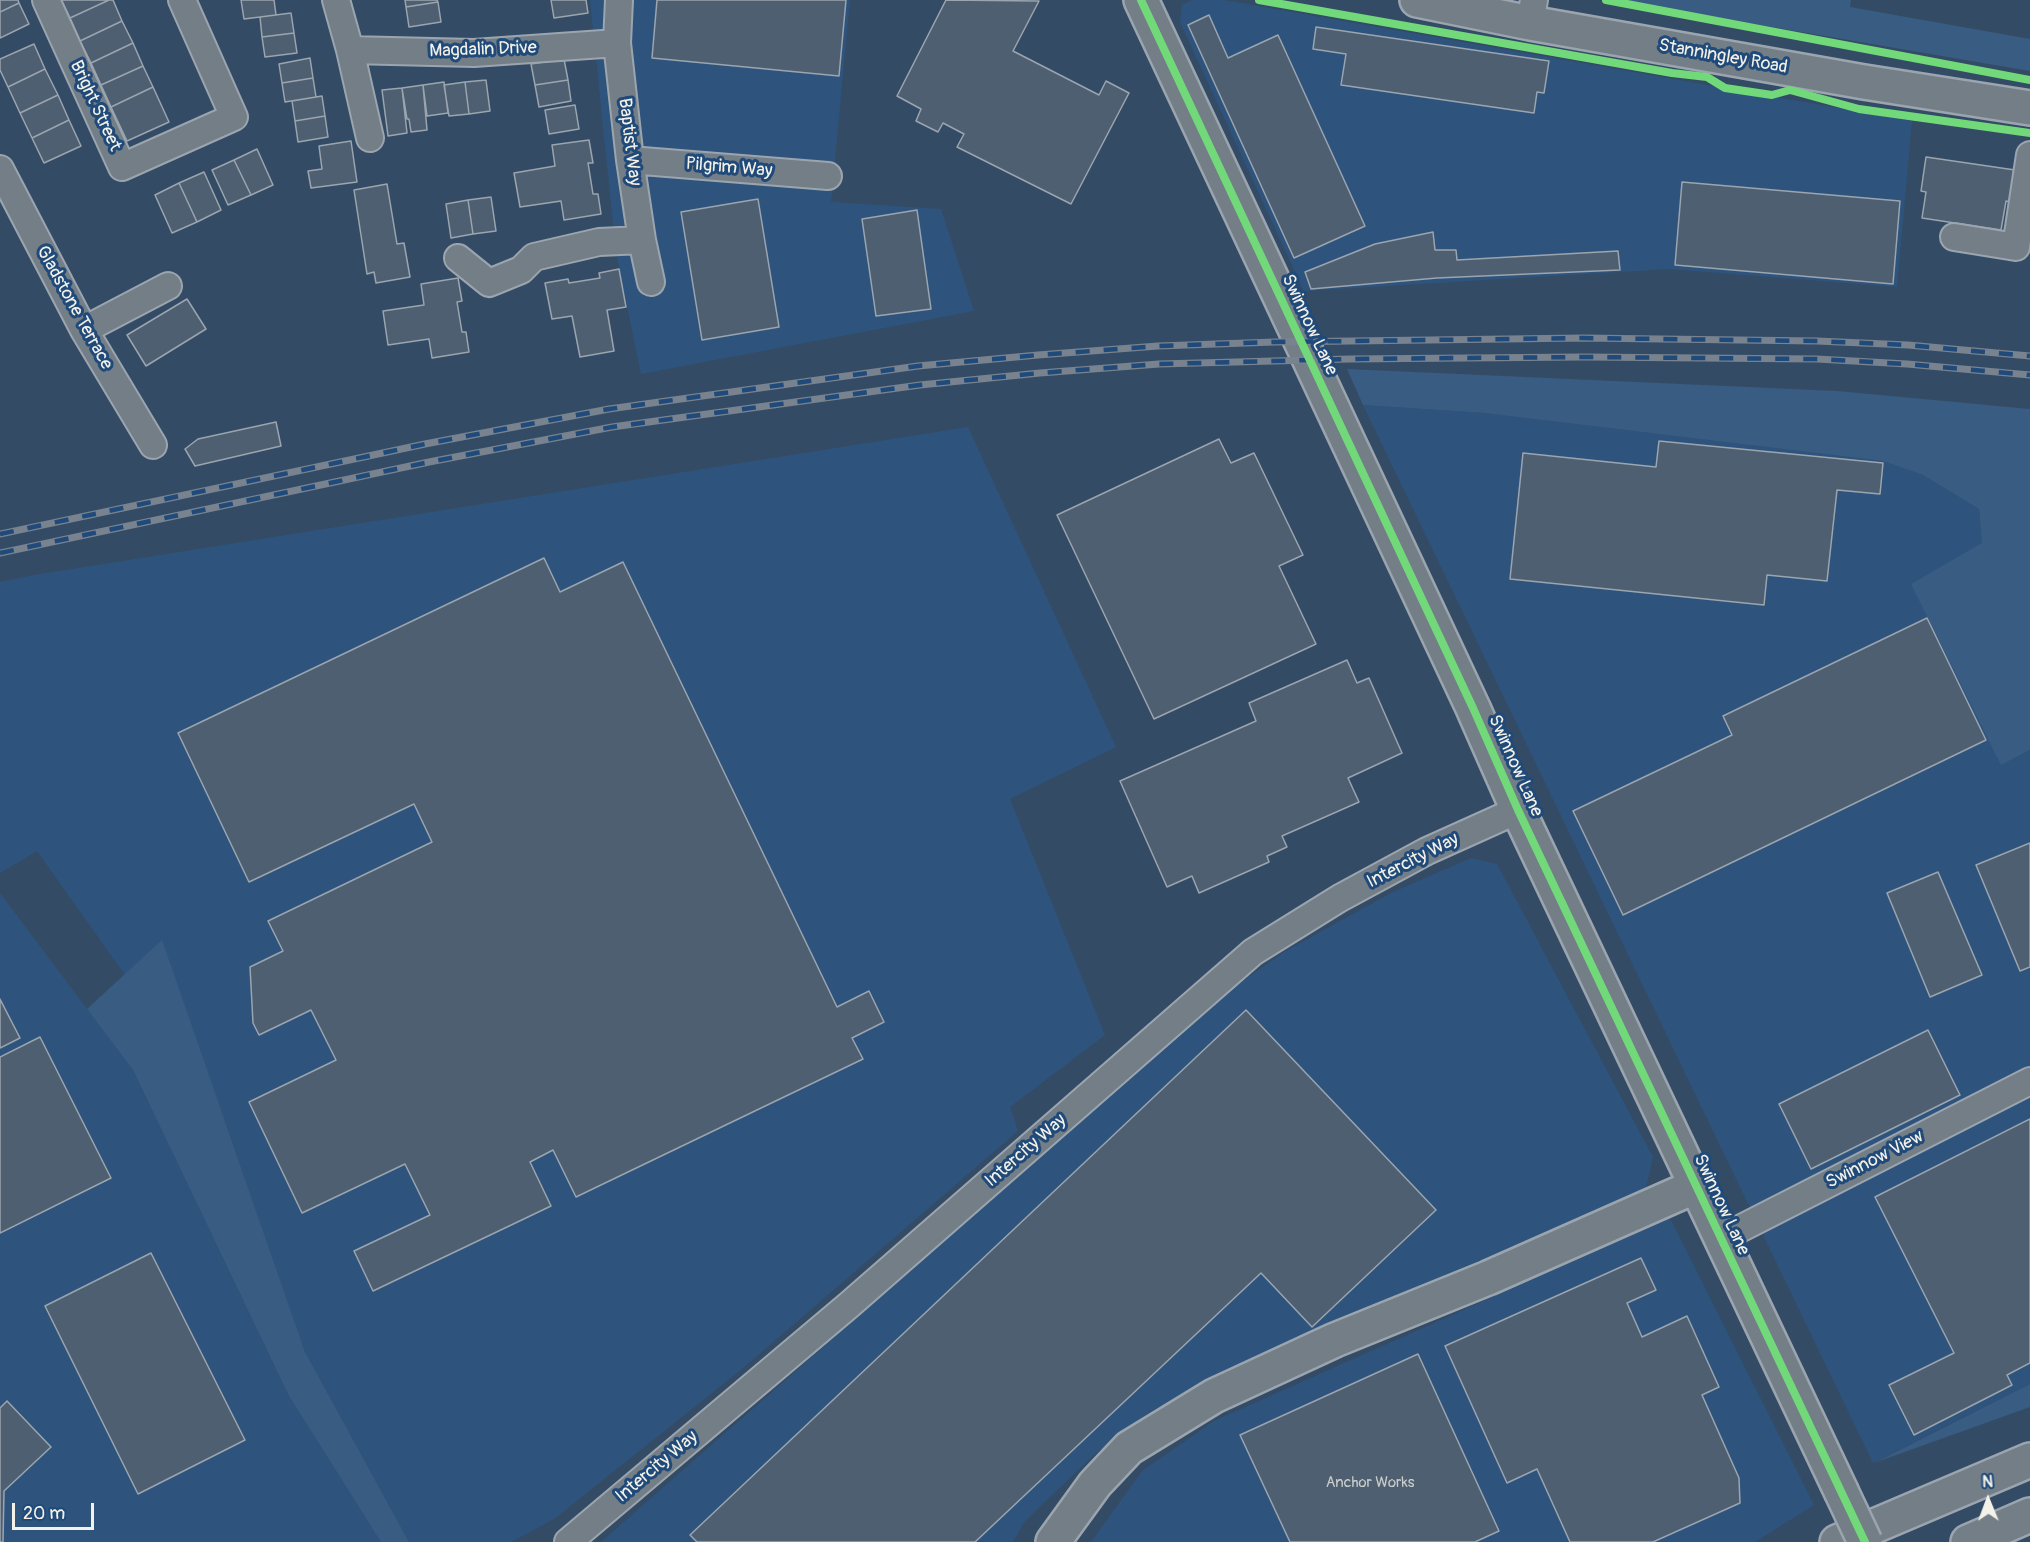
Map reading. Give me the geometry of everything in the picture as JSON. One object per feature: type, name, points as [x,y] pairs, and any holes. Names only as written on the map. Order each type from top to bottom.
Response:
[{"type":"main road","name":"Swinnow Lane","points":[[1141,0],[1473,708],[1518,810],[1865,1542]]},
{"type":"main road","name":"Stanningley Road","points":[[1417,0],[1532,11],[1864,82],[2030,108]]},
{"type":"main road","points":[[1053,1542],[1095,1484],[1129,1448],[1214,1396],[1335,1340],[1488,1278],[1696,1186]]},
{"type":"main road","points":[[1837,1542],[2030,1460]]},
{"type":"main road","points":[[1968,1542],[2030,1515]]},
{"type":"street","name":"Bright Street","points":[[46,0],[123,166],[234,117],[182,0]]},
{"type":"street","points":[[336,0],[370,138]]},
{"type":"street","name":"Baptist Way","points":[[619,0],[617,43],[630,160],[651,282]]},
{"type":"street","name":"Magdalin Drive","points":[[350,50],[474,53],[617,43]]},
{"type":"street","points":[[1954,237],[2023,248],[2030,155]]},
{"type":"street","name":"Pilgrim Way","points":[[630,160],[828,176]]},
{"type":"street","name":"Gladstone Terrace","points":[[0,168],[84,330],[153,445]]},
{"type":"street","points":[[458,258],[489,283],[521,270],[534,257],[599,242],[642,240]]},
{"type":"street","points":[[84,330],[168,286]]},
{"type":"street","name":"Intercity Way","points":[[568,1542],[849,1305],[1253,952],[1360,887],[1427,851],[1518,810]]},
{"type":"street","name":"Swinnow View","points":[[1720,1239],[2030,1081]]},
{"type":"shaded area","points":[[590,0],[850,0],[831,202],[941,209],[974,311],[641,374],[616,252]]},
{"type":"shaded area","points":[[1192,0],[1224,0],[1912,121],[1897,287],[1669,269],[1304,291],[1180,22],[1182,5]]},
{"type":"shaded area","points":[[1614,0],[1851,0],[1850,7],[2030,39],[2030,71]]},
{"type":"shaded area","points":[[1347,369],[1837,391],[2030,409],[2030,750],[2001,765],[1911,584],[1982,543],[1979,509],[1923,475],[1883,461],[1484,413],[1363,405]]},
{"type":"shaded area","points":[[1363,405],[1484,413],[1883,461],[1923,475],[1979,509],[2001,765],[2030,750],[2030,1384],[1873,1463]]},
{"type":"shaded area","points":[[968,427],[1116,747],[1010,799],[1105,1035],[1010,1107],[1018,1131],[742,1369],[554,1519],[511,1542],[409,1542],[305,1352],[221,1110],[37,851],[0,873],[0,582]]},
{"type":"shaded area","points":[[1471,858],[1497,864],[1653,1157],[1645,1192],[1151,1411],[1097,1452],[1025,1521],[1013,1542],[601,1542],[1230,990],[1284,952],[1391,893]]},
{"type":"shaded area","points":[[0,893],[133,1070],[289,1396],[381,1542],[0,1542]]},
{"type":"shaded area","points":[[162,940],[305,1352],[409,1542],[381,1542],[289,1396],[133,1070],[87,1009]]},
{"type":"shaded area","points":[[1670,1218],[1814,1505],[1755,1542],[1091,1542],[1142,1471],[1214,1421]]},
{"type":"shaded area","points":[[2030,1384],[2030,1407],[1874,1463]]},
{"type":"building","points":[[0,0],[18,0],[19,3],[0,12]]},
{"type":"building","points":[[61,0],[109,0],[70,18]]},
{"type":"building","points":[[113,0],[122,21],[80,41],[70,18]]},
{"type":"building","points":[[241,0],[274,0],[276,15],[244,19]]},
{"type":"building","points":[[405,0],[437,0],[438,2],[406,7]]},
{"type":"building","points":[[551,0],[586,0],[588,13],[554,18]]},
{"type":"building","points":[[657,0],[846,0],[839,76],[652,58]]},
{"type":"building","points":[[946,0],[1039,1],[1013,51],[1099,95],[1106,81],[1129,93],[1071,204],[957,147],[964,134],[943,123],[938,132],[916,121],[921,109],[897,96]]},
{"type":"building","points":[[438,2],[441,22],[409,27],[406,7]]},
{"type":"building","points":[[19,3],[29,24],[0,38],[0,12]]},
{"type":"building","points":[[291,13],[294,33],[262,37],[260,17]]},
{"type":"building","points":[[1209,15],[1228,58],[1278,35],[1365,226],[1294,258],[1188,25]]},
{"type":"building","points":[[122,21],[133,43],[91,63],[80,41]]},
{"type":"building","points":[[1316,27],[1549,61],[1544,93],[1537,92],[1534,113],[1341,85],[1346,54],[1313,49]]},
{"type":"building","points":[[294,33],[297,53],[265,57],[262,37]]},
{"type":"building","points":[[133,43],[143,66],[101,85],[91,63]]},
{"type":"building","points":[[34,44],[45,69],[8,87],[0,70],[0,59]]},
{"type":"building","points":[[310,58],[313,78],[282,83],[279,64]]},
{"type":"building","points":[[564,59],[568,80],[535,85],[531,64]]},
{"type":"building","points":[[143,66],[153,87],[111,107],[101,85]]},
{"type":"building","points":[[45,69],[58,95],[20,113],[8,87]]},
{"type":"building","points":[[313,78],[316,97],[285,102],[282,83]]},
{"type":"building","points":[[486,80],[490,111],[469,114],[465,82]]},
{"type":"building","points":[[568,80],[571,101],[539,107],[535,85]]},
{"type":"building","points":[[444,82],[448,113],[427,116],[423,85]]},
{"type":"building","points":[[465,82],[469,114],[449,116],[444,85]]},
{"type":"building","points":[[423,85],[427,130],[411,132],[402,88]]},
{"type":"building","points":[[153,87],[169,122],[127,141],[111,107]]},
{"type":"building","points":[[402,88],[407,133],[388,136],[382,90]]},
{"type":"building","points":[[58,95],[69,120],[32,138],[20,113]]},
{"type":"building","points":[[322,96],[325,116],[295,121],[292,101]]},
{"type":"building","points":[[575,105],[579,129],[549,134],[545,110]]},
{"type":"building","points":[[325,116],[328,137],[298,142],[295,121]]},
{"type":"building","points":[[69,120],[81,146],[44,163],[32,138]]},
{"type":"building","points":[[589,140],[593,163],[588,163],[593,194],[598,194],[601,214],[564,220],[561,201],[520,207],[514,173],[555,166],[552,145]]},
{"type":"building","points":[[351,141],[357,182],[311,188],[308,171],[322,169],[319,146]]},
{"type":"building","points":[[257,149],[273,185],[251,195],[234,160]]},
{"type":"building","points":[[1926,157],[2015,170],[2010,202],[2006,201],[2001,230],[1922,218],[1926,192],[1921,191]]},
{"type":"building","points":[[234,160],[251,195],[228,205],[212,170]]},
{"type":"building","points":[[204,172],[221,210],[197,222],[179,183]]},
{"type":"building","points":[[1682,182],[1900,201],[1893,284],[1675,265]]},
{"type":"building","points":[[179,183],[197,222],[172,233],[155,195]]},
{"type":"building","points":[[387,184],[397,244],[404,243],[410,277],[376,283],[374,272],[367,274],[354,190]]},
{"type":"building","points":[[491,197],[496,231],[473,234],[468,200]]},
{"type":"building","points":[[758,199],[779,327],[702,340],[681,212]]},
{"type":"building","points":[[468,200],[473,234],[451,238],[446,204]]},
{"type":"building","points":[[917,210],[931,309],[876,316],[862,219]]},
{"type":"building","points":[[1433,232],[1435,250],[1456,250],[1457,260],[1618,251],[1620,270],[1437,278],[1311,289],[1305,272],[1375,244]]},
{"type":"building","points":[[619,269],[626,307],[607,310],[614,351],[580,357],[572,316],[552,319],[545,283],[568,279],[569,283],[600,278],[599,273]]},
{"type":"building","points":[[458,278],[462,301],[457,302],[462,332],[466,332],[469,352],[432,358],[429,339],[388,345],[383,311],[424,305],[421,284]]},
{"type":"building","points":[[187,299],[206,329],[146,366],[127,335]]},
{"type":"building","points":[[276,422],[281,446],[195,466],[185,449],[198,439]]},
{"type":"building","points":[[1219,439],[1231,463],[1254,453],[1303,555],[1279,566],[1316,644],[1154,719],[1057,515]]},
{"type":"building","points":[[1659,441],[1883,463],[1880,494],[1837,490],[1827,581],[1767,575],[1764,605],[1510,579],[1523,453],[1656,467]]},
{"type":"building","points":[[544,558],[560,592],[623,562],[837,1007],[869,991],[884,1022],[852,1038],[863,1059],[576,1197],[553,1150],[530,1162],[551,1206],[373,1291],[354,1251],[430,1215],[405,1164],[302,1213],[249,1102],[336,1060],[311,1010],[259,1035],[253,1023],[250,967],[283,951],[268,921],[432,842],[414,804],[249,882],[178,733]]},
{"type":"building","points":[[1927,618],[1986,740],[1623,915],[1573,811],[1732,735],[1723,716]]},
{"type":"building","points":[[1347,660],[1357,683],[1369,678],[1402,753],[1348,778],[1359,802],[1282,836],[1287,847],[1267,856],[1269,862],[1199,893],[1192,876],[1167,887],[1120,781],[1256,721],[1249,703]]},
{"type":"building","points":[[2030,843],[2030,967],[2020,971],[1976,865]]},
{"type":"building","points":[[1938,872],[1982,975],[1930,997],[1887,893]]},
{"type":"building","points":[[0,999],[20,1038],[0,1048]]},
{"type":"building","points":[[1246,1010],[1436,1210],[1312,1327],[1261,1273],[975,1542],[697,1542],[690,1535]]},
{"type":"building","points":[[1928,1030],[1960,1095],[1811,1169],[1779,1104]]},
{"type":"building","points":[[40,1037],[111,1178],[0,1233],[0,1057]]},
{"type":"building","points":[[2030,1119],[2030,1363],[2007,1375],[2012,1385],[1914,1435],[1889,1385],[1954,1353],[1875,1197]]},
{"type":"building","points":[[151,1253],[245,1440],[138,1494],[45,1306]]},
{"type":"building","points":[[1641,1258],[1656,1290],[1627,1303],[1642,1337],[1687,1316],[1719,1387],[1702,1395],[1739,1478],[1740,1503],[1653,1542],[1570,1542],[1537,1469],[1507,1483],[1445,1346]]},
{"type":"building","points":[[1418,1354],[1499,1531],[1475,1542],[1290,1542],[1240,1435]]},
{"type":"building","points":[[7,1401],[51,1447],[4,1491],[3,1542],[0,1542],[0,1408]]},
{"type":"railway","points":[[0,534],[425,444],[609,409],[918,366],[1038,355],[1158,346],[1275,342],[1583,338],[1817,341],[1908,345],[2030,356]]},
{"type":"railway","points":[[0,553],[429,462],[612,427],[920,385],[1040,373],[1159,364],[1350,359],[1583,357],[1817,359],[2030,375]]},
{"type":"cycle path","points":[[1141,0],[1473,708],[1518,810],[1865,1542]]},
{"type":"cycle path","points":[[1259,0],[1672,73],[1707,77],[1725,88],[1772,95],[1790,90],[1859,109],[2030,133]]},
{"type":"cycle path","points":[[1606,0],[2030,80]]}]
